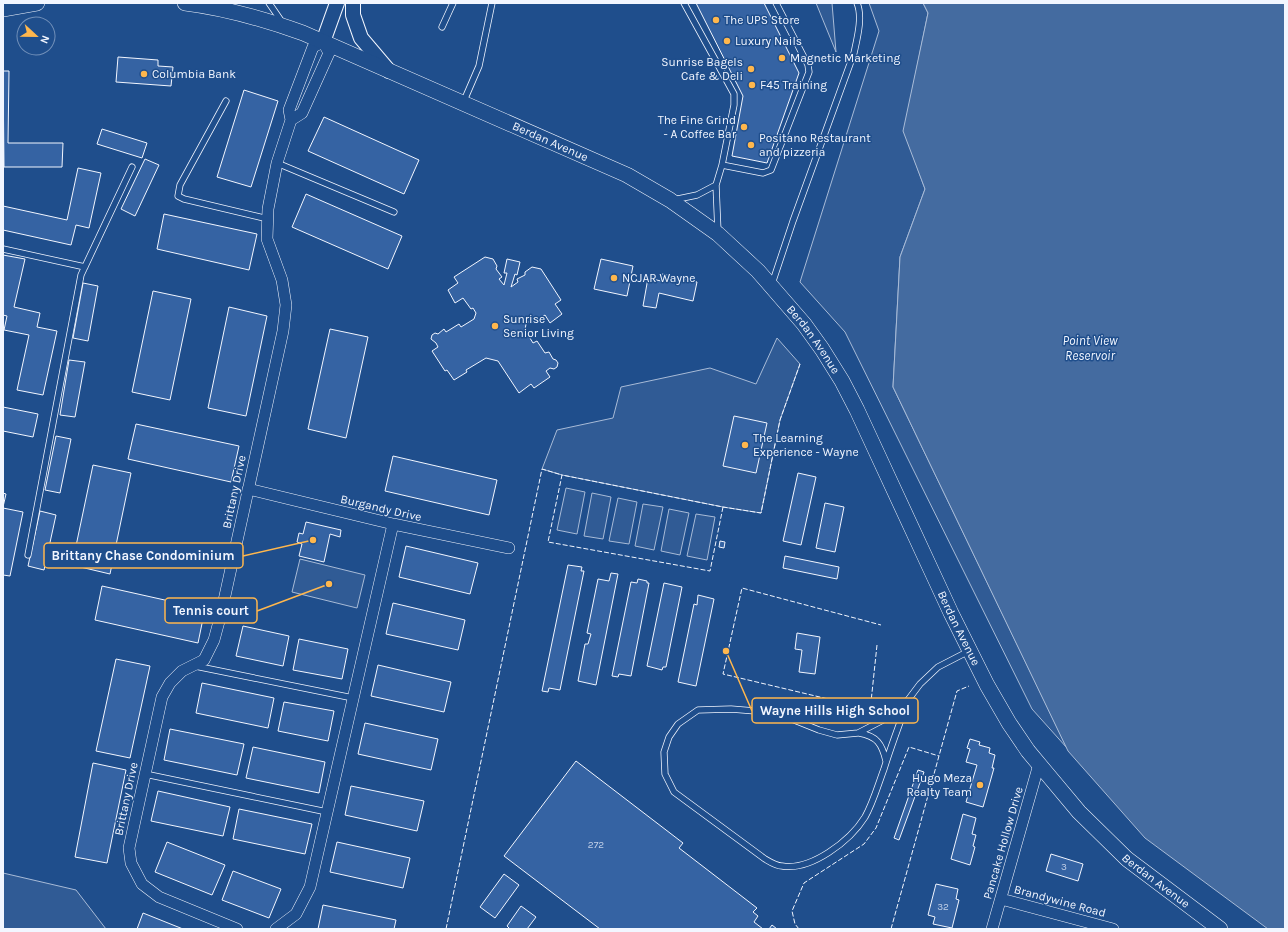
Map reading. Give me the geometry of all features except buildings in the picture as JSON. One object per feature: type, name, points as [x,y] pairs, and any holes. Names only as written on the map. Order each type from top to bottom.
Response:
[{"type":"main road","points":[[3,9],[37,3]]},
{"type":"main road","name":"Berdan Avenue","points":[[185,3],[204,4],[259,18],[323,42],[627,175],[670,200],[718,234],[772,286],[804,324],[842,381],[882,462],[951,613],[987,685],[1009,723],[1039,764],[1079,812],[1127,859],[1220,929]]},
{"type":"street","points":[[323,42],[337,3]]},
{"type":"street","points":[[353,3],[353,15],[361,38],[389,71]]},
{"type":"street","name":"Brittany Drive","points":[[237,929],[159,897],[142,884],[131,863],[129,848],[162,697],[170,683],[182,671],[204,660],[214,640],[221,614],[283,331],[286,305],[282,280],[267,239],[268,209],[277,162],[291,120],[289,110],[312,47],[323,42],[329,53],[302,113],[291,120]]},
{"type":"street","name":"Burgandy Drive","points":[[248,489],[393,524],[509,548]]},
{"type":"street","points":[[276,929],[296,914],[310,887],[393,524]]},
{"type":"street","name":"Pancake Hollow Drive","points":[[992,929],[1039,764]]},
{"type":"street","name":"Brandywine Road","points":[[1001,899],[1113,929]]},
{"type":"lane","points":[[269,3],[286,27]]},
{"type":"lane","points":[[442,27],[453,3]]},
{"type":"lane","points":[[463,103],[479,66],[492,3]]},
{"type":"lane","points":[[684,3],[734,94],[734,105],[722,165],[716,185],[718,234]]},
{"type":"lane","points":[[722,165],[763,173],[771,170],[809,72],[808,65],[776,3]]},
{"type":"lane","points":[[772,286],[793,221],[854,53],[859,27],[858,3]]},
{"type":"lane","points":[[226,101],[180,185],[178,196],[184,200],[268,219]]},
{"type":"lane","points":[[277,162],[394,212]]},
{"type":"lane","points":[[28,555],[81,275],[132,167]]},
{"type":"lane","points":[[670,200],[697,195],[716,185]]},
{"type":"lane","points":[[3,249],[85,267]]},
{"type":"lane","points":[[858,733],[887,718],[908,700],[920,684],[938,667],[970,651]]},
{"type":"lane","points":[[193,666],[353,698]]},
{"type":"lane","points":[[886,762],[882,747],[874,738],[866,734],[858,733],[837,735],[767,712],[731,710],[698,710],[678,724],[669,737],[664,752],[665,774],[674,792],[765,859],[781,866],[796,866],[813,861],[836,848],[865,817],[876,790],[886,762],[908,700]]},
{"type":"lane","points":[[145,774],[327,812]]},
{"type":"shaded area","points":[[816,3],[832,3],[836,52]]},
{"type":"shaded area","points":[[869,3],[923,3],[928,13],[904,131],[925,189],[900,257],[893,387],[1067,748],[1032,709],[845,332],[800,282],[879,31]]},
{"type":"shaded area","points":[[777,338],[800,364],[780,420],[761,513],[723,507],[562,475],[542,469],[557,430],[613,418],[621,387],[710,368],[756,384]]},
{"type":"shaded area","points":[[566,488],[585,492],[577,534],[557,530]]},
{"type":"shaded area","points":[[592,493],[611,497],[603,539],[584,536]]},
{"type":"shaded area","points":[[618,498],[637,502],[629,544],[609,541]]},
{"type":"shaded area","points":[[643,504],[663,507],[654,550],[635,546]]},
{"type":"shaded area","points":[[669,509],[689,513],[680,555],[661,551]]},
{"type":"shaded area","points":[[696,514],[715,517],[707,560],[687,556]]},
{"type":"shaded area","points":[[300,559],[365,575],[357,608],[292,592]]},
{"type":"shaded area","points":[[3,873],[76,890],[106,929],[3,929]]},
{"type":"water","name":"Point View Reservoir","points":[[923,3],[1285,3],[1285,929],[1268,929],[1145,838],[1068,751],[893,387],[900,257],[925,189],[903,131],[928,13]]},
{"type":"fence","points":[[723,507],[710,571],[548,542],[562,475],[723,507],[761,513],[780,420],[800,364]]},
{"type":"fence","points":[[446,929],[542,469],[562,475]]},
{"type":"fence","points":[[877,645],[871,702],[866,708],[723,674],[742,588],[881,625]]},
{"type":"fence","points":[[891,929],[957,691],[969,686]]},
{"type":"fence","points":[[799,929],[795,924],[792,911],[804,883],[864,844],[876,828],[909,747],[939,756]]},
{"type":"place","name":"The UPS Store","points":[[716,20]]},
{"type":"place","name":"Luxury Nails","points":[[727,41]]},
{"type":"place","name":"Magnetic Marketing","points":[[782,58]]},
{"type":"place","name":"Sunrise Bagels Cafe & Deli","points":[[751,69]]},
{"type":"place","name":"Columbia Bank","points":[[144,74]]},
{"type":"place","name":"F45 Training","points":[[752,85]]},
{"type":"place","name":"The Fine Grind - A Coffee Bar","points":[[744,127]]},
{"type":"place","name":"Positano Restaurant and pizzeria","points":[[751,145]]},
{"type":"place","name":"NCJAR Wayne","points":[[614,278]]},
{"type":"place","name":"Sunrise Senior Living","points":[[495,326]]},
{"type":"place","name":"The Learning Experience - Wayne","points":[[745,445]]},
{"type":"place","name":"Brittany Chase Condominium","points":[[313,540]]},
{"type":"place","name":"Tennis court","points":[[329,584]]},
{"type":"place","name":"Wayne Hills High School","points":[[726,651]]},
{"type":"place","name":"Hugo Meza Realty Team","points":[[980,785]]}]
